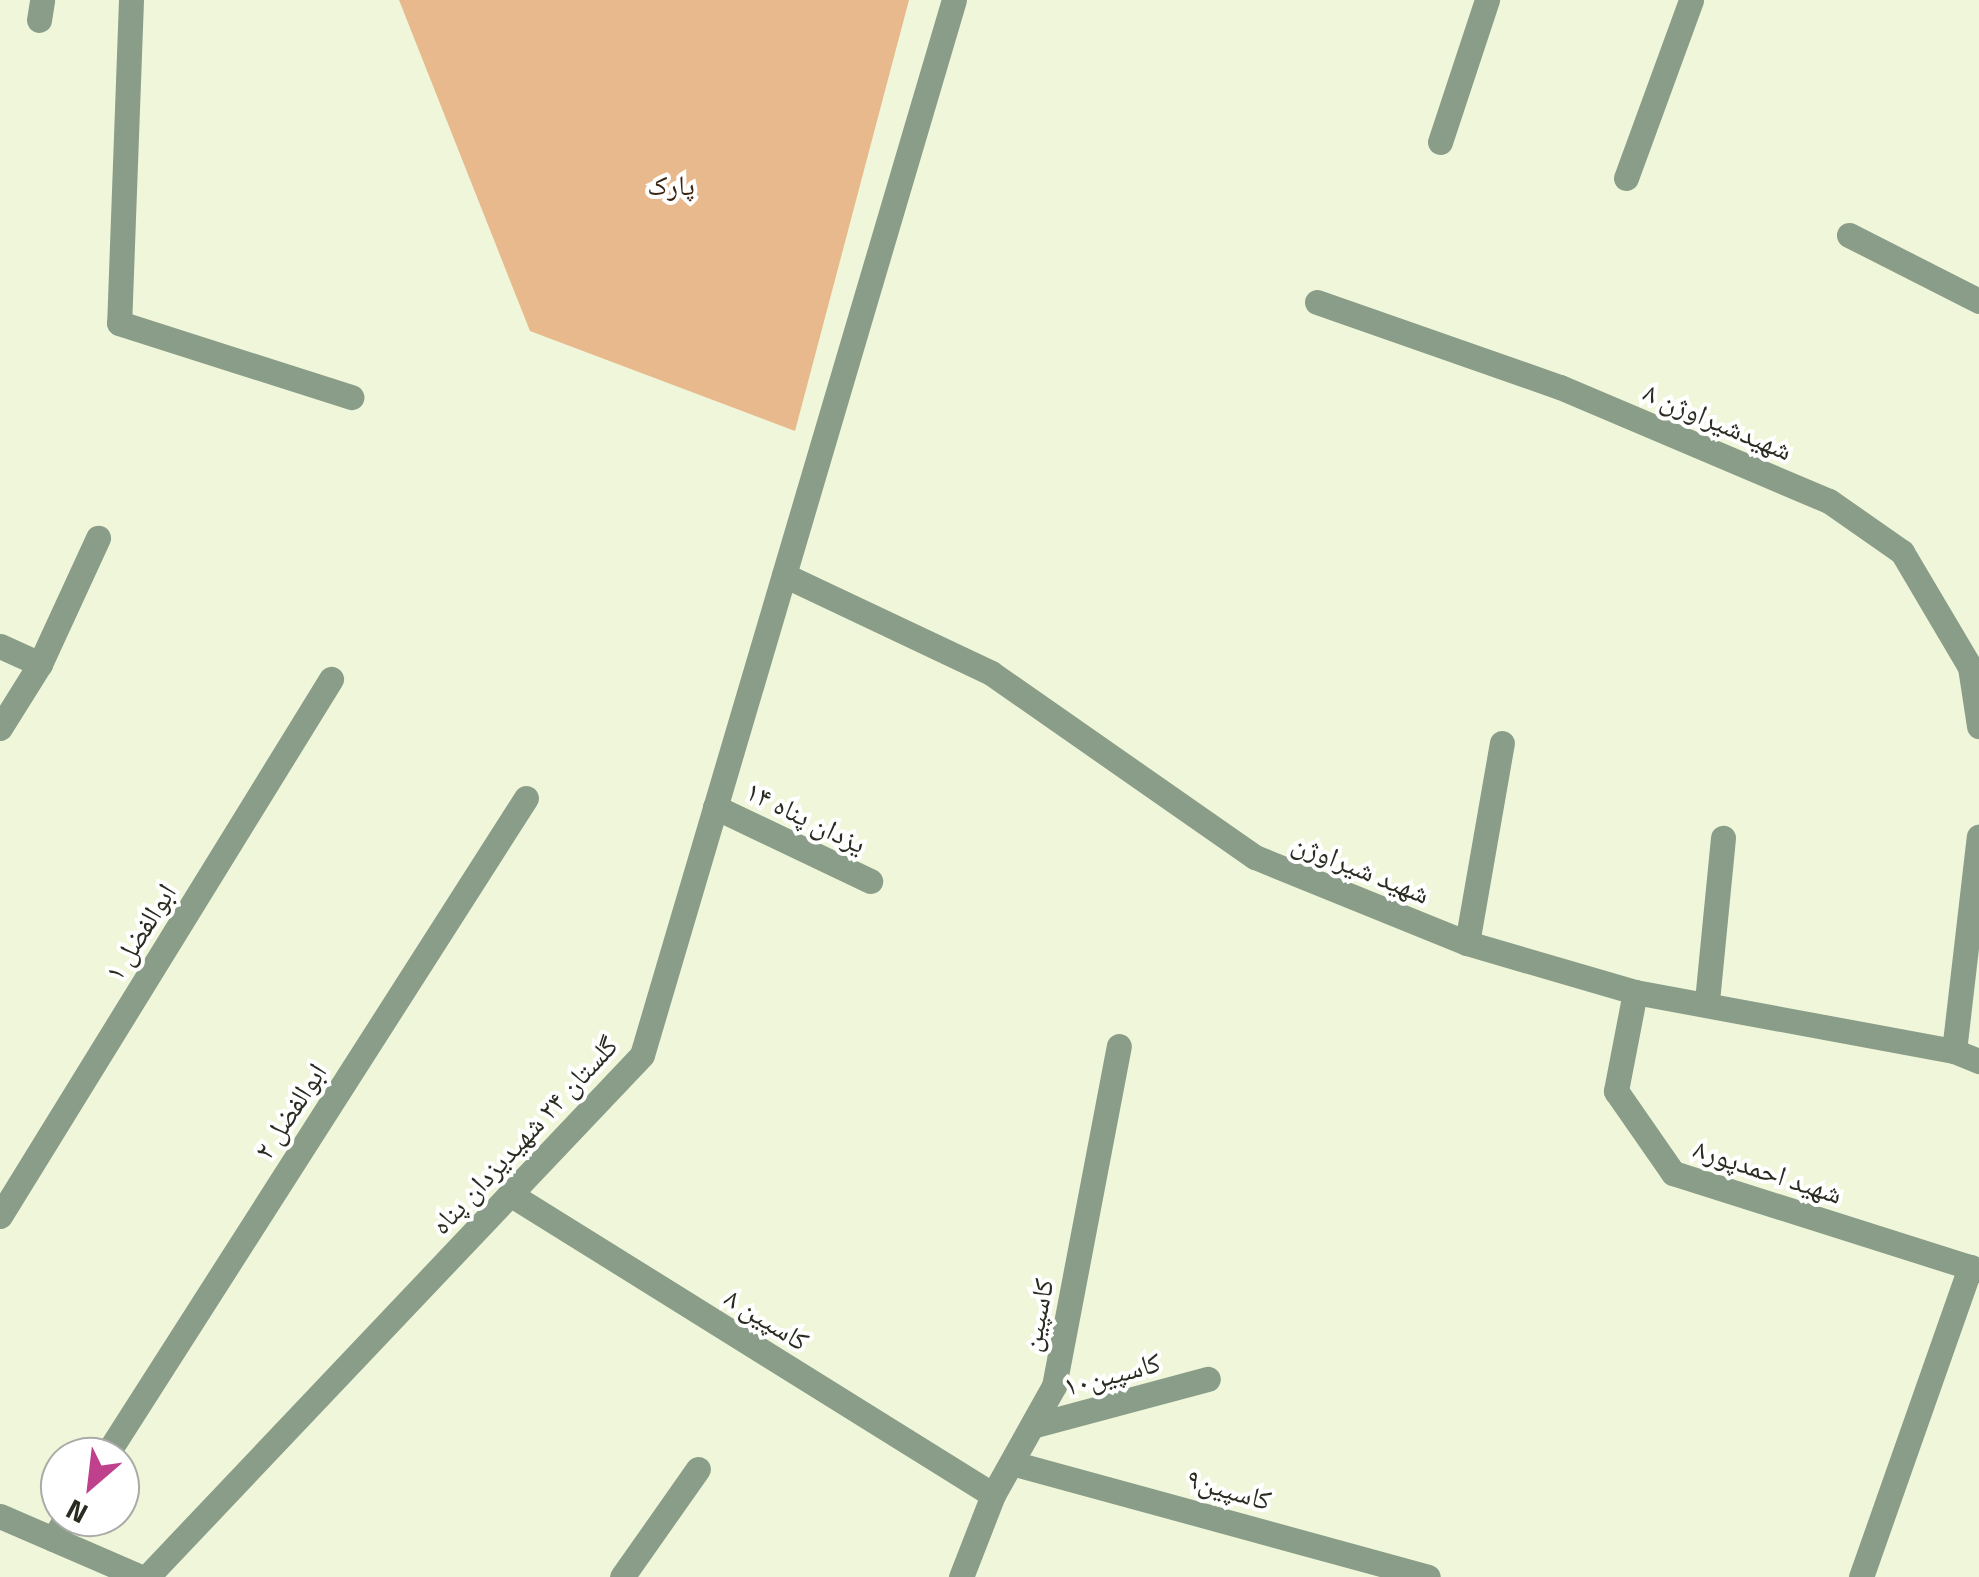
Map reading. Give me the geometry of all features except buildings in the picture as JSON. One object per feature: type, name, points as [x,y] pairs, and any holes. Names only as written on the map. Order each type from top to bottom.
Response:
[{"type":"street","points":[[132,0],[119,324],[352,397]]},
{"type":"street","name":"گلستان ۲۴ شهیدیزدان پناه","points":[[144,1577],[642,1055],[954,0]]},
{"type":"street","points":[[1440,142],[1487,0]]},
{"type":"street","points":[[1626,178],[1691,0]]},
{"type":"street","points":[[1850,235],[1979,301]]},
{"type":"street","name":"شهیدشیراوژن ۸","points":[[1317,302],[1560,387],[1829,501],[1902,552],[1970,666],[1979,726]]},
{"type":"street","points":[[0,728],[40,664],[98,538]]},
{"type":"street","name":"شهید شیراوژن","points":[[784,574],[991,673],[1255,857],[1467,943],[1636,992],[1707,1001],[1954,1050],[1979,1061]]},
{"type":"street","points":[[0,646],[40,664]]},
{"type":"street","name":"ابوالفضل ۱","points":[[0,1216],[330,679]]},
{"type":"street","points":[[1467,943],[1502,743]]},
{"type":"street","name":"ابوالفضل ۲","points":[[118,1437],[526,798]]},
{"type":"street","name":"یزدان پناه ۱۴","points":[[715,807],[870,881]]},
{"type":"street","points":[[1954,1050],[1979,836]]},
{"type":"street","points":[[1707,1001],[1723,838]]},
{"type":"street","name":"شهید احمدپور۸","points":[[1636,992],[1616,1091],[1673,1173],[1974,1268]]},
{"type":"street","name":"کاسپین","points":[[962,1577],[993,1495],[1054,1386],[1119,1046]]},
{"type":"street","name":"کاسپین ۸","points":[[510,1194],[993,1495]]},
{"type":"street","points":[[1861,1577],[1974,1268]]},
{"type":"street","name":"کاسپین۱۰","points":[[1032,1426],[1208,1380]]},
{"type":"street","name":"کاسپین۹","points":[[1012,1463],[1428,1577]]},
{"type":"street","points":[[622,1577],[698,1470]]},
{"type":"street","points":[[0,1516],[40,1524]]},
{"type":"street","points":[[75,1537],[144,1577]]},
{"type":"green space","name":"پارک","points":[[399,0],[909,0],[795,431],[530,331]]}]
